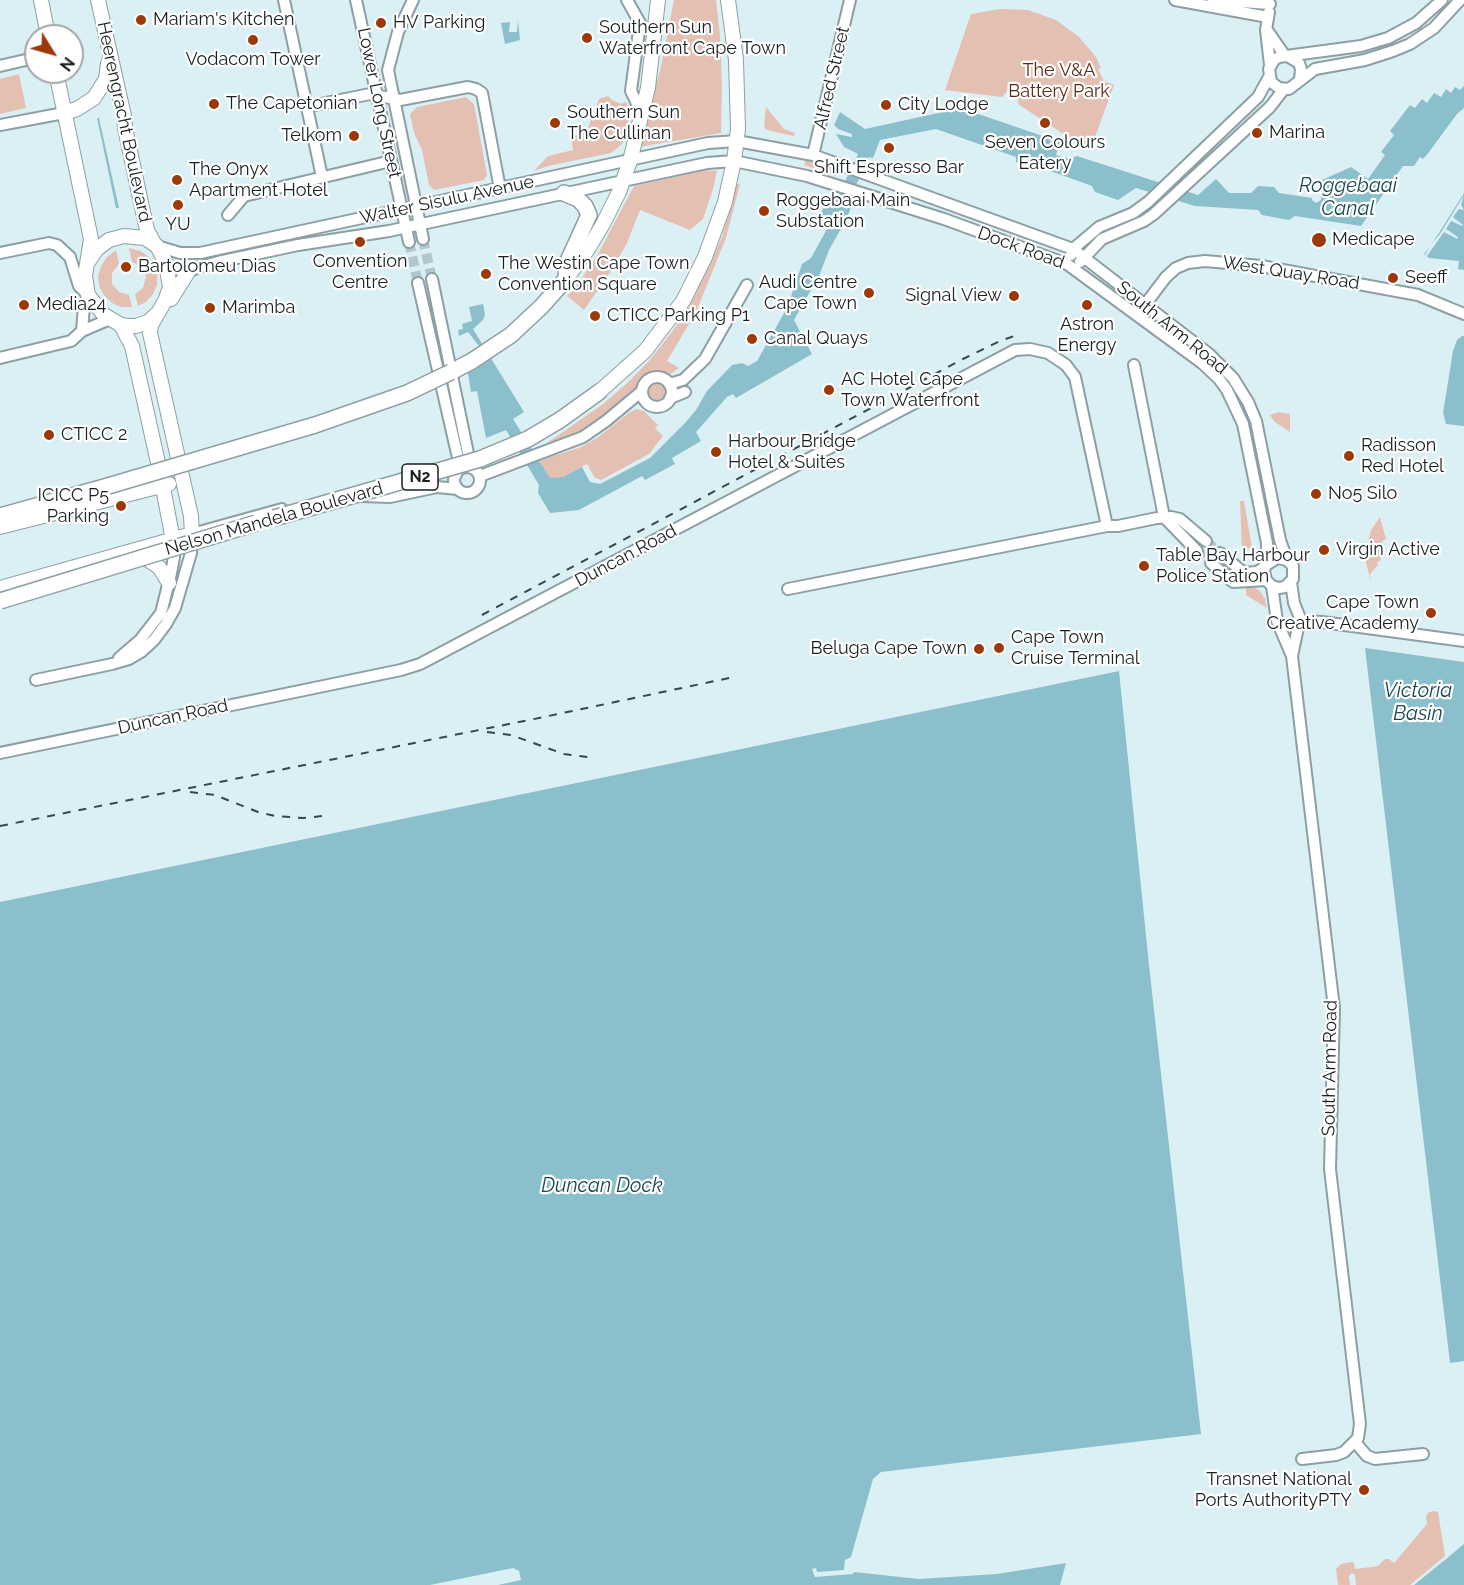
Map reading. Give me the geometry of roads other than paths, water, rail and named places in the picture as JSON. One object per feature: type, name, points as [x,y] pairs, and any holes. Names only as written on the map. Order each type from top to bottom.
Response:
[{"type":"highway","points":[[0,516],[315,425],[407,393],[472,361],[527,321],[565,280],[567,263],[589,216],[585,206],[578,199],[564,193]]},
{"type":"highway","name":"Nelson Mandela Boulevard","points":[[0,601],[480,459],[536,434],[599,392]]},
{"type":"main road","points":[[41,0],[46,24]]},
{"type":"main road","name":"Heerengracht Boulevard","points":[[98,0],[124,116],[142,212],[147,231],[155,245]]},
{"type":"main road","points":[[565,280],[593,241],[624,181],[648,88],[658,0]]},
{"type":"main road","name":"Nelson Mandela Boulevard","points":[[599,392],[645,351],[676,311],[705,257],[725,202],[737,141],[736,60],[728,0]]},
{"type":"main road","points":[[64,112],[83,106],[99,93],[108,70],[108,46]]},
{"type":"main road","points":[[58,84],[90,232],[91,246],[85,276],[88,296],[99,311],[116,322],[136,326],[143,324],[158,313]]},
{"type":"main road","points":[[0,588],[192,534],[191,516],[152,342],[151,325],[170,287],[169,270],[155,245],[138,236],[116,237],[103,244],[88,262]]},
{"type":"main road","points":[[152,342],[159,322],[188,272]]},
{"type":"main road","points":[[116,322],[132,346],[173,540]]},
{"type":"main road","points":[[0,527],[183,481]]},
{"type":"main road","points":[[132,551],[155,564],[169,583]]},
{"type":"street","points":[[284,0],[322,177]]},
{"type":"street","name":"Lower Long Street","points":[[356,0],[410,242]]},
{"type":"street","points":[[412,0],[398,32],[388,70],[423,239]]},
{"type":"street","points":[[627,0],[640,22],[631,91],[642,114]]},
{"type":"street","name":"Alfred Street","points":[[813,155],[850,0]]},
{"type":"street","points":[[1175,0],[1268,17]]},
{"type":"street","points":[[1270,65],[1274,60],[1287,57],[1361,46],[1388,38],[1416,23],[1442,0]]},
{"type":"street","points":[[1203,4],[1227,1],[1271,2],[1266,30],[1270,65],[1269,78],[1274,86],[1284,89],[1294,87],[1315,69],[1365,60],[1410,44],[1439,23],[1460,0]]},
{"type":"street","points":[[1266,30],[1287,57],[1299,63],[1300,80]]},
{"type":"street","points":[[0,66],[24,60]]},
{"type":"street","name":"Dock Road","points":[[737,141],[813,155],[1073,249],[1099,227],[1133,213],[1148,201],[1258,97],[1269,78]]},
{"type":"street","points":[[306,107],[370,94],[393,100],[468,87],[476,89],[482,93],[500,189]]},
{"type":"street","name":"Dock Road","points":[[734,161],[807,176],[944,219],[1071,266],[1085,258],[1102,239],[1144,221],[1166,203],[1270,107],[1284,89]]},
{"type":"street","points":[[0,125],[64,112]]},
{"type":"street","name":"Walter Sisulu Avenue","points":[[155,245],[180,253],[193,254],[708,144],[737,141]]},
{"type":"street","points":[[228,215],[244,196],[391,161]]},
{"type":"street","name":"Walter Sisulu Avenue","points":[[170,287],[188,272],[205,265],[298,245],[389,231],[707,163],[734,161]]},
{"type":"street","points":[[0,253],[49,243],[57,244],[65,251],[73,265],[79,286],[88,296],[84,306],[82,331]]},
{"type":"street","points":[[1071,266],[1073,249]]},
{"type":"street","name":"South Arm Road","points":[[1073,249],[1209,354],[1233,378],[1248,402],[1256,421],[1280,540],[1287,560]]},
{"type":"street","name":"West Quay Road","points":[[1137,315],[1176,268],[1188,263],[1205,261],[1261,266],[1418,295],[1464,314]]},
{"type":"street","name":"South Arm Road","points":[[1071,266],[1210,371],[1227,390],[1237,409],[1247,438],[1267,543],[1265,566]]},
{"type":"street","points":[[418,283],[458,458],[456,481],[465,493],[473,492],[480,484],[480,476],[471,468],[432,279]]},
{"type":"street","points":[[669,385],[683,380],[706,357],[747,285]]},
{"type":"street","points":[[0,358],[71,341],[82,331],[116,322]]},
{"type":"street","name":"Duncan Road","points":[[0,753],[401,670],[420,664],[1015,350],[1030,349],[1048,353],[1066,365],[1075,377],[1107,526]]},
{"type":"street","points":[[1134,365],[1164,517],[1197,551]]},
{"type":"street","points":[[617,412],[633,404],[660,407],[670,398],[685,392],[696,369]]},
{"type":"street","points":[[480,476],[583,437],[642,391],[646,382],[655,378],[660,378],[685,392]]},
{"type":"street","points":[[669,385],[670,398]]},
{"type":"street","points":[[642,391],[647,404]]},
{"type":"street","points":[[36,680],[111,664],[129,659],[141,652],[166,624],[175,608],[191,553],[192,534],[242,522],[299,503],[343,494],[390,496],[437,487],[456,481],[462,468],[471,468]]},
{"type":"street","points":[[788,589],[1107,526],[1164,517],[1180,519],[1206,541]]},
{"type":"street","points":[[111,664],[134,646],[154,624],[165,604],[174,557],[173,540]]},
{"type":"street","points":[[1211,563],[1233,582],[1269,583],[1282,588],[1291,582],[1294,570],[1287,560],[1277,558],[1257,573],[1244,573],[1220,553]]},
{"type":"street","points":[[1265,566],[1269,583]]},
{"type":"street","name":"South Arm Road","points":[[1291,582],[1294,603],[1299,615],[1292,656]]},
{"type":"street","name":"South Arm Road","points":[[1269,583],[1277,621],[1292,656],[1334,1008],[1330,1169],[1360,1424],[1355,1442]]},
{"type":"street","points":[[1282,629],[1289,631],[1305,621],[1322,622],[1464,641]]},
{"type":"street","points":[[1302,1459],[1335,1455],[1344,1452],[1355,1442],[1367,1456],[1375,1459],[1423,1454]]},
{"type":"water","points":[[518,20],[520,40],[505,44],[501,23],[510,22],[509,32],[517,32]]},
{"type":"water","name":"Roggebaai Canal","points":[[1464,86],[1464,108],[1423,159],[1420,157],[1414,166],[1403,166],[1361,226],[1295,216],[1289,220],[1262,215],[1258,210],[1195,206],[1136,188],[1118,200],[1095,192],[1092,186],[1042,168],[1039,170],[1016,162],[1016,157],[936,129],[880,140],[873,158],[869,157],[847,205],[851,207],[847,218],[829,250],[816,284],[794,320],[812,354],[736,398],[733,394],[727,397],[696,432],[701,441],[672,458],[675,464],[645,480],[642,476],[579,510],[550,513],[538,493],[539,485],[506,430],[486,438],[477,391],[471,392],[465,355],[479,346],[468,332],[459,336],[458,330],[463,329],[462,324],[472,321],[469,307],[483,304],[485,315],[483,320],[473,329],[524,412],[513,419],[550,478],[563,477],[582,467],[590,482],[600,484],[650,458],[685,423],[707,391],[732,365],[742,363],[748,366],[757,361],[787,308],[802,264],[811,258],[827,229],[819,219],[827,198],[835,201],[858,154],[844,147],[836,134],[852,137],[852,134],[834,125],[840,112],[865,129],[961,108],[1060,142],[1056,155],[1070,159],[1077,156],[1198,195],[1216,179],[1229,193],[1251,193],[1258,186],[1274,187],[1279,193],[1312,198],[1316,203],[1321,200],[1322,180],[1351,167],[1368,179],[1385,155],[1381,152],[1394,135],[1390,131],[1410,105],[1415,108],[1422,99],[1427,103],[1434,93],[1441,97],[1446,89],[1451,93],[1455,87],[1460,90]]},
{"type":"water","points":[[97,118],[99,118],[119,208],[116,208]]},
{"type":"water","points":[[1464,193],[1464,270],[1458,269],[1459,261],[1429,258],[1424,254]]},
{"type":"water","points":[[1464,336],[1464,426],[1446,424],[1443,413],[1453,351],[1457,340]]},
{"type":"water","name":"Victoria Basin","points":[[1365,648],[1464,662],[1464,1361],[1450,1363]]},
{"type":"water","name":"Duncan Dock","points":[[1119,671],[1201,1434],[881,1472],[873,1479],[851,1557],[845,1560],[844,1570],[817,1572],[816,1568],[812,1569],[815,1577],[853,1574],[854,1572],[919,1579],[997,1574],[1066,1563],[1060,1585],[0,1585],[0,902]]},
{"type":"water","points":[[1464,1544],[1464,1585],[1414,1585],[1446,1559]]},
{"type":"tunnel","points":[[423,239],[432,279]]},
{"type":"tunnel","points":[[409,242],[418,283]]},
{"type":"tunnel","points":[[1206,541],[1220,553]]},
{"type":"tunnel","points":[[1197,551],[1211,563]]},
{"type":"railway","points":[[482,615],[965,358],[1020,334]]},
{"type":"railway","points":[[0,826],[734,677]]},
{"type":"railway","points":[[487,732],[511,735],[564,754],[595,758]]},
{"type":"railway","points":[[190,792],[215,795],[258,812],[275,816],[303,818],[323,816]]},
{"type":"place","name":"Mariam's Kitchen","points":[[141,20]]},
{"type":"place","name":"HV Parking","points":[[381,23]]},
{"type":"place","name":"Southern Sun Waterfront Cape Town","points":[[587,38]]},
{"type":"place","name":"Vodacom Tower","points":[[253,40]]},
{"type":"place","name":"The Capetonian","points":[[214,104]]},
{"type":"place","name":"City Lodge","points":[[886,105]]},
{"type":"place","name":"Southern Sun The Cullinan","points":[[555,123]]},
{"type":"place","name":"Seven Colours Eatery","points":[[1045,123]]},
{"type":"place","name":"Marina","points":[[1257,133]]},
{"type":"place","name":"Telkom","points":[[354,136]]},
{"type":"place","name":"Shift Espresso Bar","points":[[889,148]]},
{"type":"place","name":"The Onyx Apartment Hotel","points":[[177,180]]},
{"type":"place","name":"YU","points":[[178,205]]},
{"type":"place","name":"Roggebaai Main Substation","points":[[764,211]]},
{"type":"place","name":"Medicape","points":[[1319,240]]},
{"type":"place","name":"Convention Centre","points":[[360,242]]},
{"type":"place","name":"Bartolomeu Dias","points":[[126,267]]},
{"type":"place","name":"The Westin Cape Town Convention Square","points":[[486,274]]},
{"type":"place","name":"Seeff","points":[[1393,278]]},
{"type":"place","name":"Audi Centre Cape Town","points":[[869,293]]},
{"type":"place","name":"Signal View","points":[[1014,296]]},
{"type":"place","name":"Media24","points":[[24,305]]},
{"type":"place","name":"Astron Energy","points":[[1087,305]]},
{"type":"place","name":"Marimba","points":[[210,308]]},
{"type":"place","name":"CTICC Parking P1","points":[[595,316]]},
{"type":"place","name":"Canal Quays","points":[[752,339]]},
{"type":"place","name":"AC Hotel Cape Town Waterfront","points":[[829,390]]},
{"type":"place","name":"CTICC 2","points":[[49,435]]},
{"type":"place","name":"Harbour Bridge Hotel & Suites","points":[[716,452]]},
{"type":"place","name":"Radisson Red Hotel","points":[[1349,456]]},
{"type":"place","name":"No5 Silo","points":[[1316,494]]},
{"type":"place","name":"ICICC P5 Parking","points":[[121,506]]},
{"type":"place","name":"Virgin Active","points":[[1324,550]]},
{"type":"place","name":"Table Bay Harbour Police Station","points":[[1144,566]]},
{"type":"place","name":"Cape Town Creative Academy","points":[[1431,613]]},
{"type":"place","name":"Cape Town Cruise Terminal","points":[[999,648]]},
{"type":"place","name":"Beluga Cape Town","points":[[979,649]]},
{"type":"place","name":"Transnet National Ports AuthorityPTY","points":[[1364,1490]]},
{"type":"park label","name":"The V&A Battery Park","points":[[1059,82]]}]
